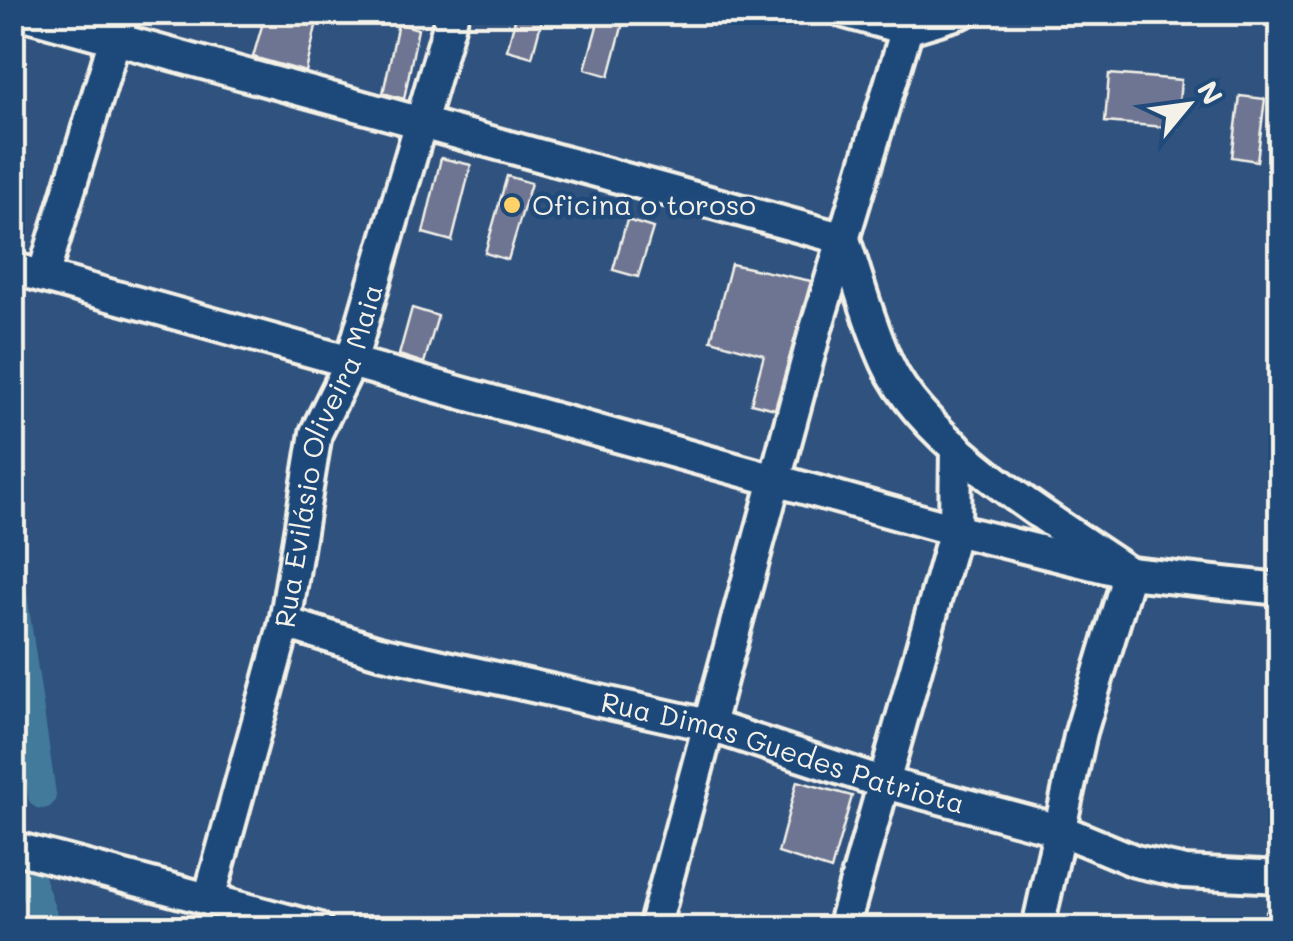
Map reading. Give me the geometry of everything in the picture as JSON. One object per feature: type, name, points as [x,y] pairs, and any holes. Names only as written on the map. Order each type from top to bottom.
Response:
[{"type":"street","points":[[17,12],[120,25],[424,122],[844,239]]},
{"type":"street","name":"Rua Evilásio Oliveira Maia","points":[[209,899],[285,623],[304,528],[316,433],[351,362],[453,12]]},
{"type":"street","points":[[845,12],[909,21],[962,12]]},
{"type":"street","points":[[654,928],[844,239],[909,21]]},
{"type":"street","points":[[44,273],[120,25]]},
{"type":"street","points":[[844,239],[888,365],[915,405],[956,447],[1129,574]]},
{"type":"street","points":[[12,268],[44,273],[954,530],[1129,574],[1280,589]]},
{"type":"street","points":[[843,928],[954,530],[956,447]]},
{"type":"street","points":[[1038,928],[1081,732],[1129,574]]},
{"type":"street","name":"Rua Dimas Guedes Patriota","points":[[285,623],[379,652],[708,726],[881,782],[1062,831],[1135,862],[1280,877]]},
{"type":"street","points":[[12,847],[316,928]]},
{"type":"building","points":[[266,12],[319,12],[306,72],[253,57]]},
{"type":"building","points":[[517,12],[544,12],[532,57],[507,50]]},
{"type":"building","points":[[601,12],[626,12],[609,76],[585,69]]},
{"type":"building","points":[[398,23],[418,29],[404,99],[383,93]]},
{"type":"building","points":[[1109,74],[1181,80],[1177,128],[1105,122]]},
{"type":"building","points":[[1240,96],[1265,99],[1257,161],[1232,157]]},
{"type":"building","points":[[441,158],[471,165],[452,241],[423,233]]},
{"type":"building","points":[[507,176],[531,183],[508,260],[485,253]]},
{"type":"building","points":[[627,220],[653,228],[638,277],[613,270]]},
{"type":"building","points":[[731,264],[811,281],[775,409],[751,403],[764,355],[711,340]]},
{"type":"building","points":[[412,308],[438,316],[424,363],[399,355]]},
{"type":"building","points":[[797,781],[852,796],[831,870],[778,853]]},
{"type":"waterway","points":[[12,588],[42,795]]},
{"type":"waterway","points":[[26,866],[47,928]]},
{"type":"place","name":"Oficina o toroso","points":[[512,205]]}]
